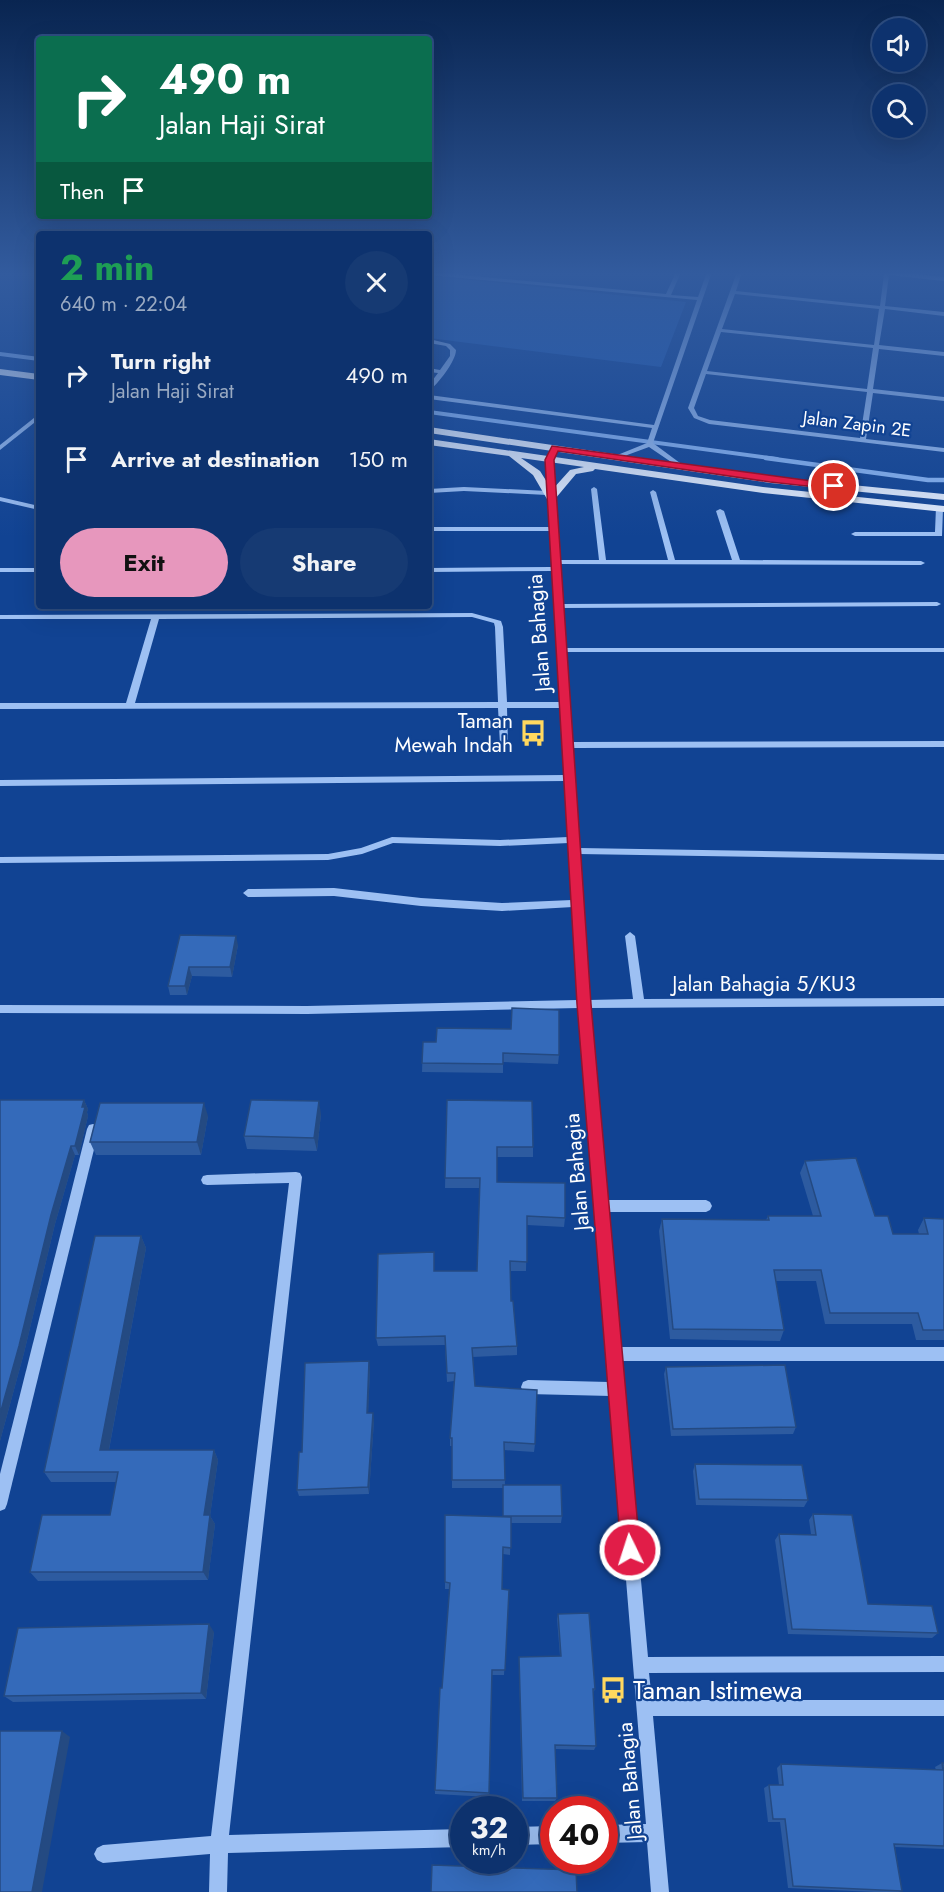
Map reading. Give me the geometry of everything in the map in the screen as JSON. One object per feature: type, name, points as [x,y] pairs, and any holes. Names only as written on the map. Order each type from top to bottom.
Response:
[{"type":"main road","points":[[0,372],[36,377]]},
{"type":"main road","points":[[0,382],[36,387]]},
{"type":"main road","points":[[432,430],[770,480],[944,497]]},
{"type":"main road","points":[[432,442],[763,490],[941,509]]},
{"type":"main road","points":[[504,452],[528,464],[537,472],[550,495],[573,472],[586,469],[611,469]]},
{"type":"street","points":[[432,385],[450,360]]},
{"type":"street","points":[[650,444],[679,360]]},
{"type":"street","points":[[708,360],[704,372],[944,399]]},
{"type":"street","points":[[863,440],[875,360]]},
{"type":"street","points":[[432,370],[443,372]]},
{"type":"street","name":"Jalan Zapin 2E","points":[[704,372],[691,408],[696,417],[709,422],[944,450]]},
{"type":"street","points":[[432,397],[656,427]]},
{"type":"street","points":[[0,448],[36,418]]},
{"type":"street","points":[[617,457],[650,444]]},
{"type":"street","points":[[650,444],[682,466]]},
{"type":"street","name":"Jalan Bahagia","points":[[555,448],[550,460],[550,495],[584,1004],[660,1892]]},
{"type":"street","points":[[432,491],[464,489],[550,495]]},
{"type":"street","points":[[594,489],[603,562]]},
{"type":"street","points":[[653,492],[672,562]]},
{"type":"street","points":[[0,499],[35,506]]},
{"type":"street","points":[[855,534],[939,534],[941,509]]},
{"type":"street","points":[[720,511],[738,563]]},
{"type":"street","points":[[432,529],[553,529]]},
{"type":"street","points":[[432,570],[603,562],[921,563]]},
{"type":"street","points":[[0,570],[36,570]]},
{"type":"street","points":[[558,606],[937,604]]},
{"type":"street","points":[[0,617],[472,615],[485,617],[496,621],[499,627],[504,744]]},
{"type":"street","points":[[130,704],[156,616]]},
{"type":"street","points":[[561,650],[944,650]]},
{"type":"street","points":[[0,706],[564,705]]},
{"type":"street","points":[[567,745],[944,744]]},
{"type":"street","points":[[0,783],[569,778]]},
{"type":"street","points":[[0,860],[328,857],[362,851],[392,840],[944,857]]},
{"type":"street","points":[[248,893],[334,892],[421,902],[502,907],[577,903]]},
{"type":"street","points":[[630,936],[639,1004]]},
{"type":"street","name":"Jalan Bahagia 5/KU3","points":[[0,1009],[307,1010],[584,1004],[944,1002]]},
{"type":"street","points":[[0,1504],[98,1111]]},
{"type":"street","points":[[207,1180],[296,1177],[219,1844],[218,1892]]},
{"type":"street","points":[[600,1206],[706,1206]]},
{"type":"street","points":[[614,1354],[944,1354]]},
{"type":"street","points":[[528,1387],[618,1389]]},
{"type":"street","points":[[640,1665],[944,1664]]},
{"type":"street","points":[[645,1708],[944,1708]]},
{"type":"street","points":[[618,1834],[656,1833]]},
{"type":"street","points":[[103,1854],[219,1844],[450,1838]]},
{"type":"shaded area","points":[[607,360],[664,360],[661,367]]},
{"type":"building","points":[[180,935],[236,936],[230,967],[189,967],[185,986],[168,986]]},
{"type":"building","points":[[512,1008],[559,1010],[559,1055],[503,1053],[503,1064],[422,1063],[423,1042],[436,1042],[437,1028],[511,1029]]},
{"type":"building","points":[[0,1100],[84,1100],[82,1107],[85,1107],[75,1146],[71,1146],[51,1215],[0,1414]]},
{"type":"building","points":[[251,1100],[319,1101],[314,1138],[244,1136]]},
{"type":"building","points":[[447,1100],[532,1101],[533,1147],[497,1147],[497,1182],[565,1183],[565,1218],[527,1216],[527,1262],[510,1261],[511,1301],[513,1301],[517,1346],[472,1348],[475,1386],[537,1390],[535,1444],[504,1442],[505,1480],[452,1480],[452,1438],[450,1438],[455,1373],[447,1373],[445,1336],[376,1338],[378,1254],[434,1252],[434,1271],[477,1271],[480,1178],[445,1178]]},
{"type":"building","points":[[100,1103],[204,1103],[197,1142],[90,1142]]},
{"type":"building","points":[[856,1158],[875,1216],[888,1216],[893,1234],[928,1234],[924,1218],[944,1219],[944,1330],[923,1330],[918,1313],[830,1313],[821,1270],[774,1270],[784,1330],[673,1329],[662,1219],[769,1220],[768,1216],[821,1216],[805,1161]]},
{"type":"building","points":[[95,1236],[141,1236],[100,1450],[214,1450],[204,1515],[210,1515],[203,1572],[30,1572],[42,1515],[110,1515],[118,1472],[44,1472]]},
{"type":"building","points":[[369,1361],[367,1413],[373,1413],[368,1487],[297,1490],[299,1452],[302,1452],[305,1363]]},
{"type":"building","points":[[785,1365],[796,1427],[673,1429],[666,1367]]},
{"type":"building","points":[[695,1464],[802,1465],[808,1500],[699,1499]]},
{"type":"building","points":[[503,1485],[561,1485],[562,1516],[503,1516]]},
{"type":"building","points":[[813,1514],[852,1515],[868,1604],[932,1606],[938,1633],[792,1629],[779,1534],[816,1535]]},
{"type":"building","points":[[445,1515],[511,1517],[511,1548],[503,1547],[502,1589],[509,1590],[505,1670],[492,1670],[489,1793],[435,1790],[440,1688],[442,1688],[450,1583],[445,1582]]},
{"type":"building","points":[[589,1613],[595,1689],[593,1689],[596,1746],[555,1745],[557,1796],[528,1798],[528,1796],[523,1796],[519,1657],[561,1656],[558,1614]]},
{"type":"building","points":[[209,1624],[201,1693],[4,1696],[18,1628]]},
{"type":"building","points":[[0,1731],[62,1731],[32,1892],[0,1892]]},
{"type":"building","points":[[942,1763],[944,1763],[944,1846],[894,1844],[902,1891],[793,1886],[785,1819],[773,1819],[769,1785],[783,1785],[781,1764],[943,1770]]},
{"type":"building","points":[[432,1865],[450,1866],[450,1874],[528,1874],[528,1868],[540,1869],[540,1874],[576,1874],[577,1892],[431,1892]]},
{"type":"waterway","points":[[432,412],[777,459]]},
{"type":"waterway","points":[[766,458],[928,480],[944,480]]},
{"type":"place","name":"Taman Mewah Indah","points":[[533,733]]},
{"type":"place","name":"Taman Istimewa","points":[[613,1690]]},
{"type":"route","points":[[630,1550],[584,1004],[550,460],[555,448],[770,480],[834,486]]}]
